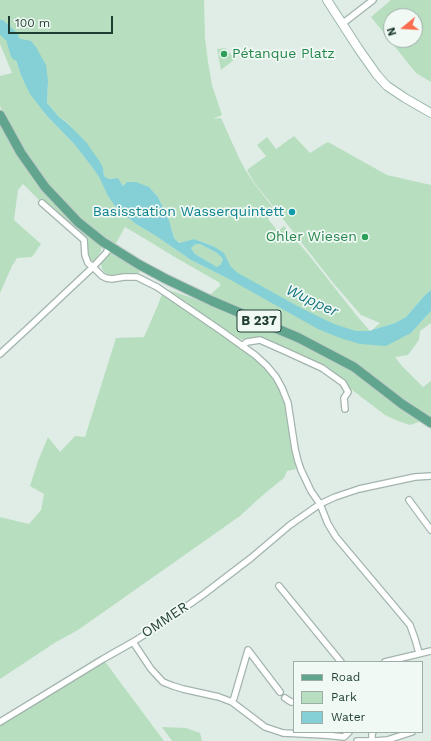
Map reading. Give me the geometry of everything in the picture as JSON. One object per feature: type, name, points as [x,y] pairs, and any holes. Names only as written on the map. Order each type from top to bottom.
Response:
[{"type":"main road","points":[[327,0],[373,71],[387,86],[431,113]]},
{"type":"main road","name":"B 237","points":[[0,115],[21,153],[45,187],[78,222],[95,236],[138,264],[173,283],[299,338],[354,367],[402,404],[431,423]]},
{"type":"street","points":[[342,24],[373,0]]},
{"type":"street","points":[[42,203],[84,240],[85,255],[88,263],[102,276],[112,279],[134,276],[165,292],[242,346],[267,366],[276,376],[288,403],[298,461],[309,487],[320,504],[328,524],[336,537],[410,626],[419,653]]},
{"type":"street","points":[[0,354],[93,267],[102,258],[110,246]]},
{"type":"street","points":[[242,346],[247,342],[260,340],[322,368],[343,383],[348,392],[344,398],[345,409]]},
{"type":"street","name":"OMMER","points":[[0,722],[166,621],[204,594],[251,558],[290,525],[320,504],[359,489],[415,477],[431,476]]},
{"type":"street","points":[[409,500],[431,530]]},
{"type":"street","points":[[279,586],[340,661]]},
{"type":"street","points":[[133,642],[151,669],[163,682],[183,689],[219,696],[232,702],[265,727],[283,733],[344,737],[356,741],[387,740],[409,733]]},
{"type":"street","points":[[232,702],[248,650],[280,692]]},
{"type":"street","points":[[389,661],[431,651]]},
{"type":"street","points":[[285,698],[293,702]]},
{"type":"street","points":[[344,737],[348,733]]},
{"type":"green space","points":[[0,0],[204,0],[205,38],[208,62],[212,85],[222,115],[213,119],[221,118],[246,171],[277,213],[268,219],[294,251],[278,231],[284,226],[370,331],[367,331],[411,333],[431,311],[431,323],[420,331],[419,340],[408,355],[395,357],[423,387],[431,381],[431,419],[429,418],[410,425],[398,421],[385,415],[322,368],[253,339],[243,340],[238,338],[210,321],[169,290],[207,303],[211,294],[220,286],[220,283],[125,227],[115,245],[81,220],[49,185],[32,163],[0,106],[0,76],[12,73],[0,44]],"holes":[[[16,56],[48,81],[47,103],[59,117],[67,122],[103,168],[104,176],[109,179],[116,178],[124,186],[149,187],[158,197],[169,220],[174,238],[179,243],[194,239],[213,246],[223,259],[217,253],[200,244],[196,244],[191,248],[195,254],[217,267],[222,261],[221,275],[191,260],[136,224],[117,209],[92,167],[75,145],[47,116],[24,82]]]},
{"type":"green space","points":[[391,0],[431,0],[431,82],[416,73],[396,48],[423,48],[423,8],[383,8],[383,32],[371,17]]},
{"type":"green space","name":"Pétanque Platz","points":[[225,48],[235,59],[221,70],[217,49]]},
{"type":"green space","points":[[0,123],[6,135],[101,245],[101,251],[94,261],[90,262],[86,255],[86,239],[42,203],[23,184],[18,190],[14,220],[41,244],[32,257],[17,258],[0,293],[0,156]]},
{"type":"green space","points":[[294,136],[310,153],[328,142],[387,175],[431,185],[431,290],[406,317],[395,323],[372,330],[380,323],[361,315],[334,284],[254,182],[247,170],[266,156],[257,145],[267,137],[276,149]]},
{"type":"green space","points":[[111,252],[140,270],[139,273],[124,274],[114,278],[107,276],[102,269],[101,263]]},
{"type":"green space","points":[[162,294],[246,352],[271,376],[284,399],[296,469],[287,471],[284,478],[240,516],[78,630],[56,642],[0,679],[0,517],[29,524],[41,510],[44,494],[30,486],[48,437],[60,452],[75,436],[85,437],[116,338],[144,337]]},
{"type":"green space","points":[[103,659],[164,741],[0,741],[0,722]]},
{"type":"green space","points":[[162,727],[186,728],[200,733],[202,741],[172,741]]},
{"type":"water","points":[[12,37],[31,41],[36,47],[46,65],[48,81],[47,103],[59,117],[86,142],[100,162],[103,168],[104,176],[109,179],[118,178],[123,186],[127,182],[136,182],[149,187],[158,197],[169,220],[174,238],[179,243],[194,239],[213,246],[224,253],[231,267],[238,273],[301,308],[334,324],[356,331],[370,331],[395,323],[406,317],[431,290],[431,311],[411,333],[386,346],[360,344],[318,329],[229,279],[191,260],[136,224],[117,209],[92,167],[75,145],[47,116],[30,94],[20,72],[10,40]],"holes":[[[196,244],[200,244],[217,253],[223,259],[221,264],[217,267],[195,254],[191,248]]]},
{"type":"waterway","name":"Wupper","points":[[0,26],[12,37],[17,54]]},
{"type":"place","name":"Pétanque Platz","points":[[224,54]]},
{"type":"place","name":"Basisstation Wasserquintett","points":[[292,212]]},
{"type":"place","name":"Ohler Wiesen","points":[[365,237]]}]
